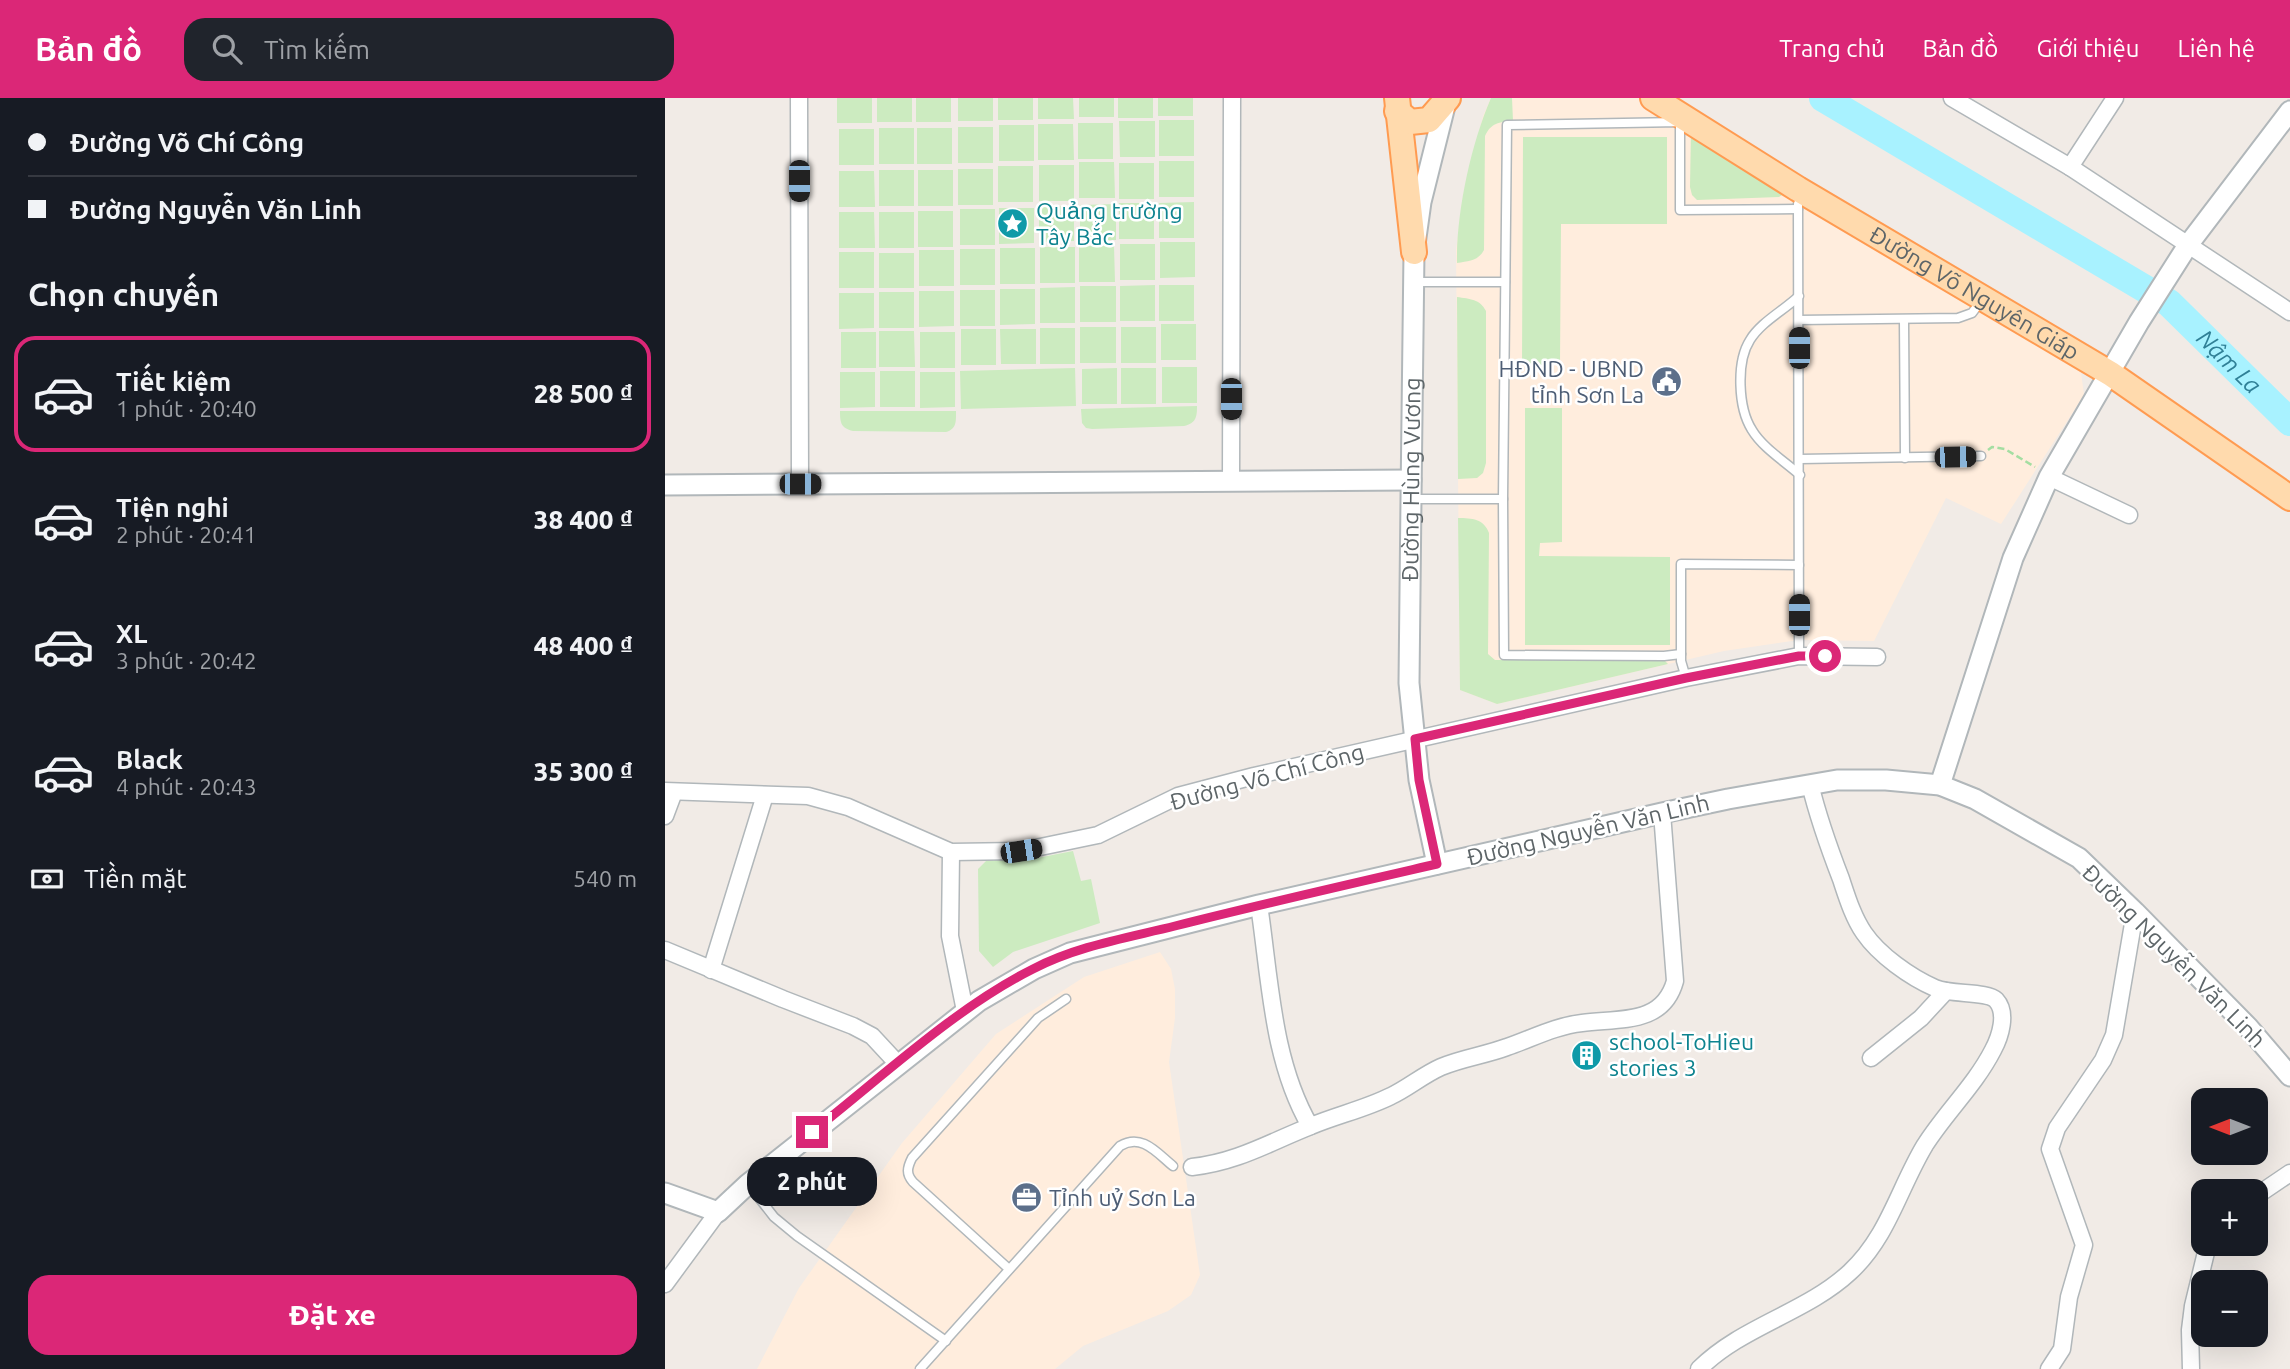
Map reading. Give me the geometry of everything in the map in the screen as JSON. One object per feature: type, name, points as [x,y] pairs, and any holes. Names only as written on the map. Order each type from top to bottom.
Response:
[{"type":"main road","name":"Đường Võ Nguyên Giáp","points":[[1653,98],[1798,199],[1984,299],[2111,374],[2290,498]]},
{"type":"main road","points":[[1397,104],[1410,122],[1429,120],[1447,100]]},
{"type":"main road","points":[[1397,104],[1415,252]]},
{"type":"street","points":[[799,98],[800,484]]},
{"type":"street","points":[[1231,481],[1232,98]]},
{"type":"street","points":[[1952,98],[2070,167],[2184,251],[2290,312]]},
{"type":"street","points":[[2070,167],[2115,98]]},
{"type":"street","name":"Đường Hùng Vương","points":[[1437,864],[1419,780],[1409,683],[1411,489],[1415,252],[1421,202],[1447,100]]},
{"type":"street","points":[[1940,785],[2013,558],[2049,477],[2139,322],[2184,251],[2290,111]]},
{"type":"street","points":[[2049,477],[2129,515]]},
{"type":"street","points":[[665,485],[1231,481],[1411,489]]},
{"type":"street","name":"Đường Võ Chí Công","points":[[669,791],[808,796],[848,807],[951,852],[1021,851],[1098,835],[1178,796],[1415,739],[1686,678],[1799,656],[1877,657]]},
{"type":"street","name":"Đường Nguyễn Văn Linh","points":[[718,1212],[748,1184],[965,1012],[1034,969],[1070,953],[1259,905],[1663,813],[1837,780],[1886,780],[1940,785],[1994,809],[2079,859],[2248,1027],[2290,1076]]},
{"type":"street","points":[[1699,1369],[1728,1345],[1817,1296],[1849,1273],[1870,1251],[1885,1229],[1924,1148],[1940,1122],[1983,1066],[1999,1035],[2002,1021],[1998,1002],[1990,995],[1946,991],[1919,978],[1895,962],[1864,933],[1851,907],[1823,831],[1810,784]]},
{"type":"street","points":[[665,816],[669,791]]},
{"type":"street","points":[[711,971],[765,795]]},
{"type":"street","points":[[1192,1167],[1212,1165],[1247,1155],[1310,1126],[1388,1098],[1443,1067],[1496,1052],[1565,1025],[1643,1016],[1661,1007],[1671,995],[1675,981],[1663,813]]},
{"type":"street","points":[[951,852],[950,936],[965,1012]]},
{"type":"street","points":[[1259,905],[1282,1052],[1296,1103],[1310,1126]]},
{"type":"street","points":[[2049,1369],[2062,1349],[2069,1297],[2084,1245],[2050,1149],[2057,1128],[2103,1060],[2114,1035],[2135,912]]},
{"type":"street","points":[[665,950],[711,971],[853,1026],[872,1036],[898,1063]]},
{"type":"street","points":[[1871,1058],[1921,1018],[1946,991]]},
{"type":"street","points":[[2268,1188],[2290,1173]]},
{"type":"street","points":[[665,1194],[718,1212],[665,1284]]},
{"type":"street","points":[[2191,1369],[2193,1306],[2205,1256]]},
{"type":"lane","points":[[1681,654],[1504,655],[1507,125],[1682,120],[1680,210],[1798,199],[1799,656]]},
{"type":"lane","points":[[1414,282],[1505,282]]},
{"type":"lane","points":[[1799,296],[1765,322],[1749,341],[1740,371],[1742,405],[1752,430],[1800,475]]},
{"type":"lane","points":[[1799,320],[1958,318],[1972,313],[1984,299]]},
{"type":"lane","points":[[1904,320],[1905,458]]},
{"type":"lane","points":[[1800,459],[1980,456]]},
{"type":"lane","points":[[1411,489],[1503,499]]},
{"type":"lane","points":[[1686,678],[1681,654],[1681,564],[1799,565]]},
{"type":"lane","points":[[1009,1269],[913,1182],[908,1176],[907,1167],[912,1158],[1038,1018],[1066,999]]},
{"type":"lane","points":[[920,1369],[1120,1146],[1134,1140],[1143,1142],[1173,1166]]},
{"type":"lane","points":[[748,1184],[774,1217],[797,1236],[946,1341]]},
{"type":"path","points":[[1980,456],[1992,447],[2005,449],[2049,477]]},
{"type":"shaded area","points":[[1491,98],[1639,98],[2079,357],[2084,395],[2001,524],[1946,498],[1874,641],[1799,640],[1724,651],[1497,704],[1460,690],[1456,250],[1463,196],[1483,116]]},
{"type":"shaded area","name":"Tỉnh uỷ Sơn La","points":[[1160,952],[1171,969],[1175,989],[1175,1018],[1169,1062],[1200,1275],[1191,1295],[1168,1311],[1083,1346],[1055,1369],[757,1369],[799,1288],[902,1143],[996,1034],[1084,977]]},
{"type":"green space","points":[[837,98],[872,98],[872,123],[837,123]]},
{"type":"green space","points":[[877,98],[912,98],[912,122],[877,122]]},
{"type":"green space","points":[[916,98],[951,98],[951,122],[916,122]]},
{"type":"green space","points":[[958,98],[993,98],[993,121],[958,121]]},
{"type":"green space","points":[[998,98],[1033,98],[1033,120],[998,120]]},
{"type":"green space","points":[[1038,98],[1073,98],[1074,119],[1038,119]]},
{"type":"green space","points":[[1079,98],[1114,98],[1114,117],[1079,117]]},
{"type":"green space","points":[[1118,98],[1153,98],[1153,118],[1118,118]]},
{"type":"green space","points":[[1158,98],[1193,98],[1193,116],[1158,116]]},
{"type":"green space","points":[[1491,98],[1512,98],[1513,121],[1496,124],[1485,136],[1484,250],[1476,258],[1457,263],[1459,223],[1466,179],[1477,136]]},
{"type":"green space","points":[[1159,120],[1194,120],[1194,156],[1159,156]]},
{"type":"green space","points":[[1119,121],[1155,121],[1155,157],[1120,157]]},
{"type":"green space","points":[[1078,123],[1113,123],[1113,159],[1078,159]]},
{"type":"green space","points":[[1038,124],[1073,124],[1074,160],[1038,160]]},
{"type":"green space","points":[[999,125],[1034,125],[1034,161],[999,161]]},
{"type":"green space","points":[[958,127],[993,127],[993,163],[958,163]]},
{"type":"green space","points":[[879,128],[914,128],[914,164],[879,164]]},
{"type":"green space","points":[[917,128],[952,128],[952,164],[917,164]]},
{"type":"green space","points":[[839,129],[874,129],[874,165],[839,165]]},
{"type":"green space","points":[[1691,129],[1785,193],[1779,197],[1697,200],[1690,187]]},
{"type":"green space","points":[[1523,137],[1667,137],[1667,224],[1561,224],[1560,365],[1522,365]]},
{"type":"green space","points":[[1159,161],[1194,161],[1194,197],[1159,197]]},
{"type":"green space","points":[[1079,162],[1114,162],[1115,198],[1079,198]]},
{"type":"green space","points":[[1119,163],[1154,163],[1154,199],[1119,199]]},
{"type":"green space","points":[[1039,165],[1074,165],[1074,201],[1039,201]]},
{"type":"green space","points":[[998,166],[1033,166],[1033,202],[998,202]]},
{"type":"green space","points":[[958,169],[993,169],[993,205],[958,205]]},
{"type":"green space","points":[[879,170],[914,170],[914,206],[879,206]]},
{"type":"green space","points":[[918,170],[953,170],[953,206],[918,206]]},
{"type":"green space","points":[[839,171],[874,171],[875,207],[839,207]]},
{"type":"green space","points":[[1194,202],[1194,238],[1159,238],[1159,203]]},
{"type":"green space","points":[[1119,203],[1154,203],[1154,239],[1119,239]]},
{"type":"green space","points":[[1116,204],[1116,240],[1080,240],[1080,205]]},
{"type":"green space","points":[[1039,206],[1074,206],[1074,241],[1039,242]]},
{"type":"green space","points":[[999,208],[1034,208],[1034,243],[999,244]]},
{"type":"green space","points":[[960,209],[995,209],[995,245],[960,245]]},
{"type":"green space","points":[[918,211],[953,211],[953,247],[918,247]]},
{"type":"green space","points":[[839,212],[874,212],[875,248],[839,248]]},
{"type":"green space","points":[[879,212],[914,212],[914,248],[879,248]]},
{"type":"green space","points":[[1160,242],[1195,242],[1195,277],[1160,278]]},
{"type":"green space","points":[[1120,244],[1155,244],[1155,280],[1120,280]]},
{"type":"green space","points":[[1079,246],[1114,246],[1115,282],[1079,282]]},
{"type":"green space","points":[[1040,247],[1075,247],[1075,283],[1040,283]]},
{"type":"green space","points":[[1000,248],[1035,248],[1035,284],[1000,284]]},
{"type":"green space","points":[[960,249],[995,249],[995,285],[960,285]]},
{"type":"green space","points":[[919,250],[954,250],[954,286],[919,286]]},
{"type":"green space","points":[[839,252],[874,252],[874,288],[839,288]]},
{"type":"green space","points":[[879,253],[914,253],[914,288],[879,288]]},
{"type":"green space","points":[[1155,285],[1155,321],[1120,321],[1120,286]]},
{"type":"green space","points":[[1159,285],[1194,285],[1194,321],[1159,321]]},
{"type":"green space","points":[[1080,286],[1116,286],[1116,322],[1080,322]]},
{"type":"green space","points":[[1075,287],[1075,323],[1040,323],[1040,288]]},
{"type":"green space","points":[[1000,289],[1035,289],[1035,324],[1000,325]]},
{"type":"green space","points":[[960,290],[995,290],[995,326],[960,326]]},
{"type":"green space","points":[[919,291],[954,291],[954,326],[919,327]]},
{"type":"green space","points":[[879,292],[914,292],[914,328],[879,328]]},
{"type":"green space","points":[[839,293],[874,293],[874,328],[839,329]]},
{"type":"green space","points":[[1457,297],[1478,302],[1486,311],[1486,463],[1483,473],[1477,478],[1458,479]]},
{"type":"green space","points":[[1161,324],[1196,324],[1196,360],[1161,360]]},
{"type":"green space","points":[[1080,327],[1116,327],[1116,363],[1080,363]]},
{"type":"green space","points":[[1121,327],[1156,327],[1156,363],[1121,363]]},
{"type":"green space","points":[[1040,328],[1075,328],[1075,364],[1040,364]]},
{"type":"green space","points":[[961,329],[996,329],[996,365],[961,365]]},
{"type":"green space","points":[[1000,329],[1036,329],[1036,364],[1001,364]]},
{"type":"green space","points":[[879,331],[914,331],[915,367],[879,367]]},
{"type":"green space","points":[[841,332],[876,332],[876,368],[841,368]]},
{"type":"green space","points":[[920,332],[955,332],[955,368],[920,368]]},
{"type":"green space","points":[[1162,367],[1197,367],[1197,403],[1162,403]]},
{"type":"green space","points":[[1075,368],[1076,406],[961,409],[960,371]]},
{"type":"green space","points":[[1117,368],[1117,404],[1082,404],[1082,369]]},
{"type":"green space","points":[[1121,368],[1156,368],[1156,404],[1121,404]]},
{"type":"green space","points":[[880,371],[915,371],[915,407],[880,407]]},
{"type":"green space","points":[[840,372],[875,372],[875,407],[840,408]]},
{"type":"green space","points":[[920,372],[955,372],[955,407],[920,408]]},
{"type":"green space","points":[[1197,406],[1195,419],[1184,426],[1092,429],[1086,428],[1082,423],[1081,409]]},
{"type":"green space","points":[[1525,408],[1562,408],[1562,542],[1540,543],[1539,556],[1670,557],[1670,645],[1525,645]]},
{"type":"green space","points":[[840,411],[956,411],[956,418],[954,427],[946,432],[853,431],[842,424]]},
{"type":"green space","points":[[1458,518],[1477,520],[1489,533],[1488,654],[1495,660],[1664,660],[1668,664],[1497,704],[1460,690]]},
{"type":"green space","points":[[1073,851],[1081,881],[1091,879],[1100,923],[1013,952],[993,967],[979,951],[978,869],[987,860],[1037,858]]},
{"type":"waterway","name":"Nậm La","points":[[1823,98],[2169,303],[2290,422]]},
{"type":"place","name":"Quảng trường Tây Bắc","points":[[1013,224]]},
{"type":"place","name":"HĐND - UBND tỉnh Sơn La","points":[[1667,382]]},
{"type":"place","name":"school-ToHieu stories 3","points":[[1586,1055]]},
{"type":"place","name":"Tỉnh uỷ Sơn La","points":[[1026,1198]]},
{"type":"route","points":[[812,1132],[979,1001],[1034,969],[1070,953],[1259,905],[1437,864],[1419,780],[1415,739],[1686,678],[1799,656],[1825,656]]}]
